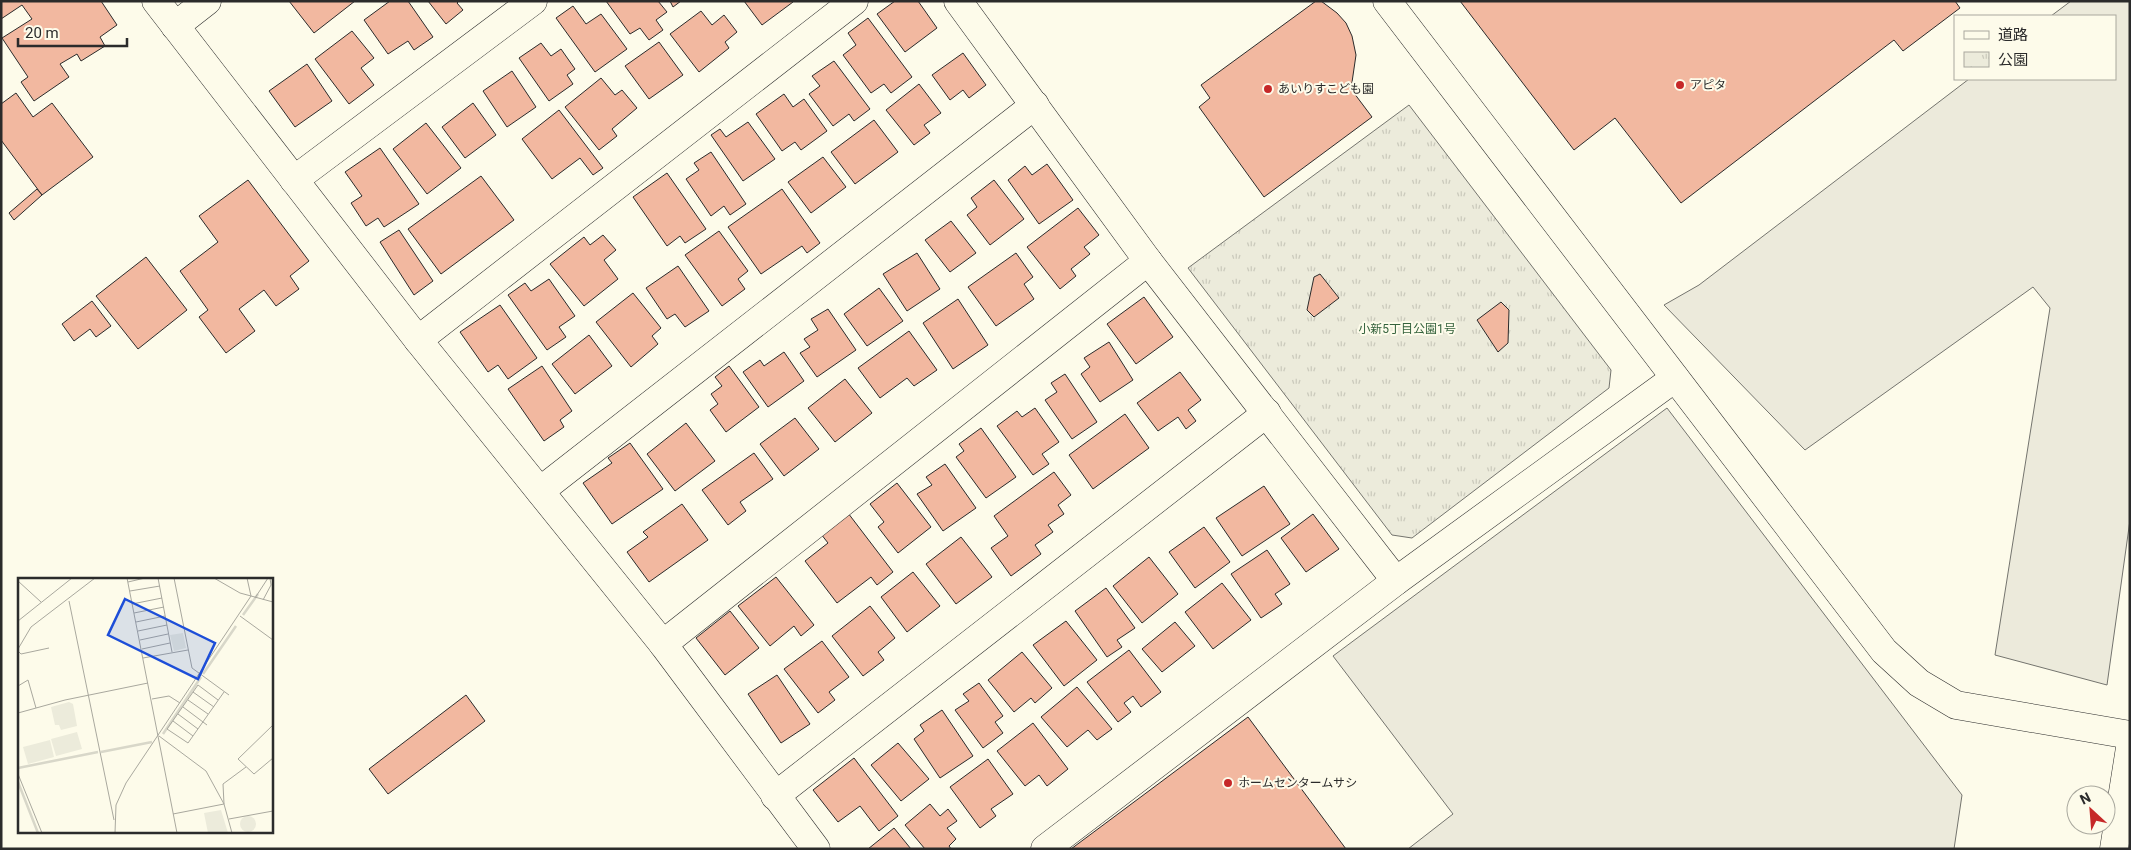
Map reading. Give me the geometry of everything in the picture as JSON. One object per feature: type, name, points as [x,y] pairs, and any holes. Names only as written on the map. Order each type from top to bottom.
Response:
[{"type":"street","points":[[156,1],[418,340],[662,644],[816,849]]},
{"type":"street","points":[[175,26],[207,1]]},
{"type":"street","points":[[294,180],[533,1]]},
{"type":"street","points":[[418,340],[854,1]]},
{"type":"street","points":[[958,1],[1148,261],[1396,581]]},
{"type":"street","points":[[1386,1],[1884,651],[1919,683],[1956,705],[2130,735]]},
{"type":"street","points":[[540,491],[1035,105]]},
{"type":"street","points":[[662,644],[1148,261]]},
{"type":"street","points":[[1045,849],[1396,581],[1675,378]]},
{"type":"street","points":[[775,796],[1267,413]]},
{"type":"street","points":[[2114,849],[2130,748]]},
{"type":"green space","name":"小新5丁目公園1号","points":[[1409,105],[1611,370],[1609,388],[1412,538],[1392,535],[1188,268]]},
{"type":"shaded area","points":[[2071,1],[2130,1],[2130,520],[2107,685],[1995,655],[2050,308],[2033,287],[1805,450],[1664,305],[1699,285],[1968,80],[2116,80],[2116,15],[2052,15]]},
{"type":"shaded area","points":[[1667,408],[1962,795],[1954,849],[1408,849],[1453,814],[1333,656]]},
{"type":"building","points":[[1,1],[101,1],[117,25],[100,37],[105,46],[81,61],[77,54],[60,64],[69,77],[34,101],[21,82],[28,77],[2,38],[32,19],[22,5],[1,19]]},
{"type":"building","points":[[289,1],[355,1],[314,33]]},
{"type":"building","points":[[390,1],[408,1],[433,37],[414,50],[408,41],[388,54],[364,20]]},
{"type":"building","points":[[428,1],[459,1],[457,3],[463,10],[446,24]]},
{"type":"building","points":[[606,1],[658,1],[667,12],[656,20],[663,30],[649,40],[640,28],[630,34]]},
{"type":"building","points":[[670,1],[681,1],[673,7]]},
{"type":"building","points":[[744,1],[793,1],[793,2],[762,25]]},
{"type":"building","points":[[895,1],[918,1],[937,28],[905,52],[877,14]]},
{"type":"building","points":[[1316,1],[1321,1],[1337,13],[1346,23],[1352,36],[1356,55],[1351,89],[1372,117],[1264,197],[1199,107],[1210,98],[1201,85]]},
{"type":"building","name":"アピタ","points":[[1460,1],[1955,1],[1960,8],[1903,51],[1894,40],[1681,203],[1615,118],[1574,150]]},
{"type":"building","points":[[573,6],[586,24],[601,14],[627,49],[595,72],[556,18]]},
{"type":"building","points":[[701,11],[712,25],[724,15],[737,32],[725,42],[729,48],[699,72],[670,34]]},
{"type":"building","points":[[868,18],[912,77],[891,93],[884,84],[871,93],[843,55],[856,45],[848,33]]},
{"type":"building","points":[[352,31],[374,58],[361,68],[374,85],[349,104],[315,59]]},
{"type":"building","points":[[659,42],[683,75],[649,99],[625,66]]},
{"type":"building","points":[[541,43],[551,56],[561,49],[575,69],[567,75],[573,84],[549,101],[519,58]]},
{"type":"building","points":[[963,53],[986,85],[969,98],[963,90],[950,100],[932,75]]},
{"type":"building","points":[[834,61],[870,109],[854,121],[849,114],[833,126],[809,94],[820,86],[812,76]]},
{"type":"building","points":[[307,64],[332,101],[295,127],[269,91]]},
{"type":"building","points":[[512,71],[536,107],[507,127],[483,91]]},
{"type":"building","points":[[601,78],[615,95],[622,90],[637,108],[612,129],[617,136],[599,150],[565,107]]},
{"type":"building","points":[[919,84],[941,113],[924,125],[930,133],[914,145],[886,110]]},
{"type":"building","points":[[16,93],[33,117],[52,103],[93,157],[42,195],[1,140],[1,104]]},
{"type":"building","points":[[784,94],[793,107],[804,99],[827,131],[801,150],[795,142],[782,151],[756,114]]},
{"type":"building","points":[[473,103],[496,135],[465,158],[442,127]]},
{"type":"building","points":[[559,110],[603,168],[593,175],[580,158],[552,179],[522,139]]},
{"type":"building","points":[[874,120],[898,152],[855,184],[831,152]]},
{"type":"building","points":[[748,122],[775,159],[743,181],[711,135],[720,129],[726,137]]},
{"type":"building","points":[[426,123],[461,168],[427,194],[393,149]]},
{"type":"building","points":[[380,148],[419,204],[384,227],[378,218],[366,226],[351,203],[362,196],[345,172]]},
{"type":"building","points":[[711,152],[746,204],[730,215],[724,206],[711,216],[686,179],[699,170],[694,163]]},
{"type":"building","points":[[823,157],[846,187],[811,213],[788,182]]},
{"type":"building","points":[[1047,164],[1073,200],[1039,224],[1008,180],[1025,166],[1032,175]]},
{"type":"building","points":[[667,173],[706,229],[685,243],[680,236],[667,246],[633,197]]},
{"type":"building","points":[[481,176],[514,220],[441,274],[408,229]]},
{"type":"building","points":[[248,180],[309,261],[290,276],[299,289],[276,306],[264,290],[239,309],[255,331],[226,353],[199,317],[208,310],[180,271],[218,242],[199,216]]},
{"type":"building","points":[[994,180],[1024,219],[990,245],[967,215],[977,207],[971,198]]},
{"type":"building","points":[[37,189],[42,195],[14,220],[9,213]]},
{"type":"building","points":[[782,189],[820,243],[807,253],[802,246],[761,274],[728,227]]},
{"type":"building","points":[[1078,208],[1099,235],[1084,247],[1090,254],[1071,269],[1076,276],[1060,289],[1027,247]]},
{"type":"building","points":[[951,221],[976,253],[950,272],[925,240]]},
{"type":"building","points":[[399,230],[433,281],[414,295],[380,242]]},
{"type":"building","points":[[719,231],[748,271],[738,279],[745,289],[722,306],[685,255]]},
{"type":"building","points":[[603,235],[616,250],[604,260],[618,279],[584,306],[550,264],[584,237],[590,245]]},
{"type":"building","points":[[917,253],[940,289],[907,311],[883,274]]},
{"type":"building","points":[[1016,253],[1033,277],[1024,284],[1034,299],[996,326],[968,287]]},
{"type":"building","points":[[146,257],[187,310],[138,349],[96,296]]},
{"type":"building","points":[[678,266],[709,311],[685,327],[675,314],[667,319],[646,288]]},
{"type":"building","points":[[1320,274],[1339,298],[1314,317],[1307,310],[1314,277]]},
{"type":"building","points":[[549,279],[575,316],[559,327],[566,337],[547,350],[508,295],[525,283],[531,291]]},
{"type":"building","points":[[879,288],[903,321],[867,346],[844,314]]},
{"type":"building","points":[[633,293],[661,328],[652,336],[658,344],[631,367],[596,322]]},
{"type":"building","points":[[1144,297],[1173,337],[1136,364],[1107,324]]},
{"type":"building","points":[[958,299],[988,345],[953,369],[923,323]]},
{"type":"building","points":[[92,301],[111,326],[96,337],[90,329],[74,341],[62,324]]},
{"type":"building","points":[[1501,302],[1509,310],[1508,343],[1498,352],[1477,320]]},
{"type":"building","points":[[500,305],[537,358],[508,379],[498,365],[488,372],[460,332]]},
{"type":"building","points":[[828,309],[856,350],[817,377],[800,353],[810,347],[804,339],[818,330],[811,319]]},
{"type":"building","points":[[909,331],[937,370],[914,386],[907,378],[880,398],[858,368]]},
{"type":"building","points":[[589,335],[612,366],[575,394],[552,364]]},
{"type":"building","points":[[1109,342],[1133,380],[1100,402],[1081,374],[1090,367],[1084,358]]},
{"type":"building","points":[[784,352],[804,381],[768,407],[743,372],[760,360],[764,366]]},
{"type":"building","points":[[542,366],[572,411],[560,420],[564,427],[544,441],[508,389]]},
{"type":"building","points":[[729,366],[759,407],[726,432],[710,410],[718,404],[711,394],[722,386],[715,377]]},
{"type":"building","points":[[1180,372],[1201,400],[1188,410],[1196,421],[1186,429],[1178,417],[1158,431],[1137,403]]},
{"type":"building","points":[[1065,374],[1097,422],[1072,439],[1045,400],[1057,392],[1051,383]]},
{"type":"building","points":[[845,379],[872,413],[835,442],[808,408]]},
{"type":"building","points":[[1035,408],[1059,442],[1042,454],[1049,464],[1033,475],[997,426],[1017,411],[1022,417]]},
{"type":"building","points":[[1125,414],[1149,448],[1093,489],[1069,455]]},
{"type":"building","points":[[795,418],[819,449],[784,476],[760,444]]},
{"type":"building","points":[[686,423],[715,461],[675,491],[647,454]]},
{"type":"building","points":[[981,428],[1016,477],[986,498],[956,457],[964,451],[959,444]]},
{"type":"building","points":[[630,443],[663,489],[612,524],[583,483],[612,463],[608,458]]},
{"type":"building","points":[[754,453],[773,479],[740,502],[746,511],[728,525],[702,490]]},
{"type":"building","points":[[945,464],[976,508],[943,531],[917,494],[932,485],[926,477]]},
{"type":"building","points":[[1054,472],[1071,495],[1058,505],[1064,514],[1048,525],[1053,532],[1035,545],[1041,554],[1011,576],[991,548],[1008,536],[994,516]]},
{"type":"building","points":[[897,483],[931,527],[898,553],[878,527],[884,522],[870,504]]},
{"type":"building","points":[[1264,486],[1290,524],[1242,556],[1216,518]]},
{"type":"building","points":[[682,504],[708,540],[649,582],[627,552],[648,537],[643,532]]},
{"type":"building","points":[[848,513],[893,572],[877,585],[871,577],[837,603],[805,561],[828,543],[821,534]]},
{"type":"building","points":[[1313,514],[1339,549],[1306,572],[1281,538]]},
{"type":"building","points":[[1204,527],[1230,562],[1195,588],[1169,552]]},
{"type":"building","points":[[961,537],[992,577],[956,604],[926,564]]},
{"type":"building","points":[[1267,550],[1290,584],[1275,594],[1282,604],[1261,618],[1231,574]]},
{"type":"building","points":[[1149,557],[1178,594],[1142,623],[1113,586]]},
{"type":"building","points":[[913,572],[940,606],[907,632],[881,597]]},
{"type":"building","points":[[776,577],[814,625],[801,636],[794,626],[770,646],[738,606]]},
{"type":"building","points":[[1222,583],[1251,620],[1213,649],[1185,612]]},
{"type":"building","points":[[1106,588],[1135,628],[1117,640],[1122,647],[1107,657],[1075,611]]},
{"type":"building","points":[[870,606],[895,638],[878,652],[884,660],[863,676],[832,636]]},
{"type":"building","points":[[730,611],[759,648],[725,675],[696,638]]},
{"type":"building","points":[[1066,621],[1097,660],[1064,686],[1033,645]]},
{"type":"building","points":[[1175,622],[1195,646],[1162,672],[1142,649]]},
{"type":"building","points":[[822,641],[849,677],[829,692],[835,700],[818,713],[784,669]]},
{"type":"building","points":[[1129,650],[1161,692],[1141,707],[1133,696],[1124,703],[1131,712],[1118,722],[1087,682]]},
{"type":"building","points":[[1022,652],[1052,688],[1035,703],[1031,698],[1014,712],[988,680]]},
{"type":"building","points":[[777,675],[810,724],[781,743],[748,694]]},
{"type":"building","points":[[979,683],[1003,716],[995,722],[1003,733],[983,748],[955,710],[969,701],[963,694]]},
{"type":"building","points":[[1077,687],[1112,729],[1097,740],[1088,730],[1067,747],[1041,717]]},
{"type":"building","points":[[466,695],[485,721],[388,794],[369,769]]},
{"type":"building","points":[[942,710],[973,756],[940,778],[914,739],[924,731],[920,725]]},
{"type":"building","name":"ホームセンタームサシ","points":[[1248,717],[1346,849],[1071,849]]},
{"type":"building","points":[[1033,723],[1068,769],[1047,786],[1039,775],[1025,786],[997,751]]},
{"type":"building","points":[[898,743],[929,779],[901,801],[871,765]]},
{"type":"building","points":[[854,758],[898,816],[879,831],[860,806],[838,822],[813,790]]},
{"type":"building","points":[[988,759],[1013,794],[991,809],[996,816],[980,828],[950,787]]},
{"type":"building","points":[[930,804],[940,816],[948,809],[957,821],[947,828],[956,839],[949,846],[951,849],[925,849],[905,825]]},
{"type":"building","points":[[894,828],[911,849],[868,849]]},
{"type":"place","name":"アピタ","points":[[1680,85]]},
{"type":"place","name":"あいりすこども園","points":[[1268,89]]},
{"type":"place","name":"ホームセンタームサシ","points":[[1228,783]]}]
